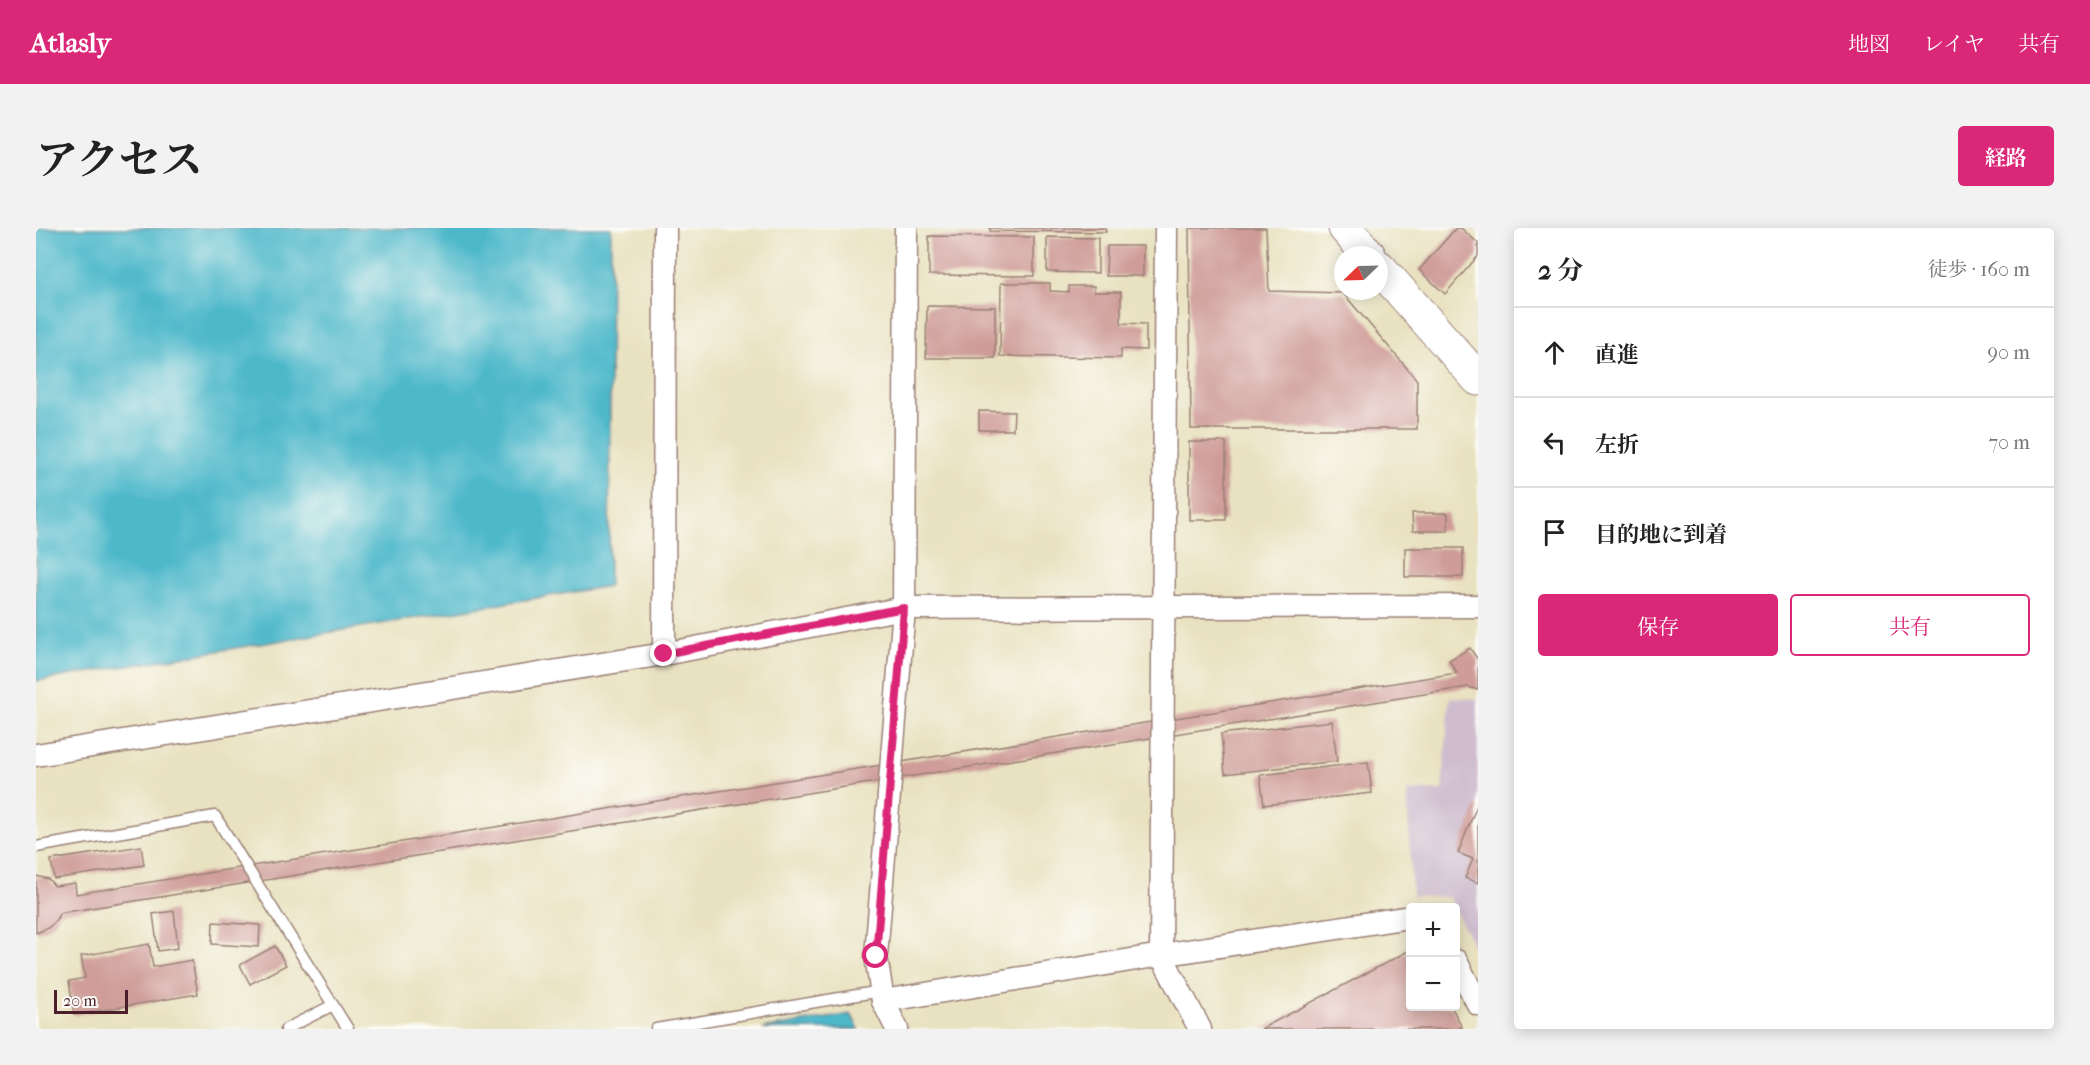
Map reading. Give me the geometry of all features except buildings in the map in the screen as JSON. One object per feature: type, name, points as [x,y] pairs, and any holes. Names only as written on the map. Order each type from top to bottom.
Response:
[{"type":"main road","points":[[1345,228],[1361,246]]},
{"type":"main road","points":[[1388,277],[1478,379]]},
{"type":"street","points":[[664,654],[665,228]]},
{"type":"street","points":[[897,1029],[882,996],[876,956],[904,608],[906,228]]},
{"type":"street","points":[[1166,228],[1161,955],[1200,1029]]},
{"type":"street","points":[[36,755],[664,654],[904,608],[1478,606]]},
{"type":"street","points":[[882,996],[965,988],[1406,918]]},
{"type":"street","points":[[1460,971],[1478,1004]]},
{"type":"lane","points":[[36,847],[215,816],[348,1029]]},
{"type":"lane","points":[[656,1029],[882,996]]},
{"type":"lane","points":[[286,1029],[333,1005]]},
{"type":"shaded area","points":[[1450,697],[1478,699],[1478,956],[1460,919],[1460,903],[1452,903],[1449,897],[1412,896],[1407,791],[1442,790]]},
{"type":"water","points":[[36,228],[611,228],[609,586],[36,681]]},
{"type":"water","points":[[851,1014],[859,1029],[762,1029]]},
{"type":"route","points":[[664,654],[904,608],[876,956]]}]
